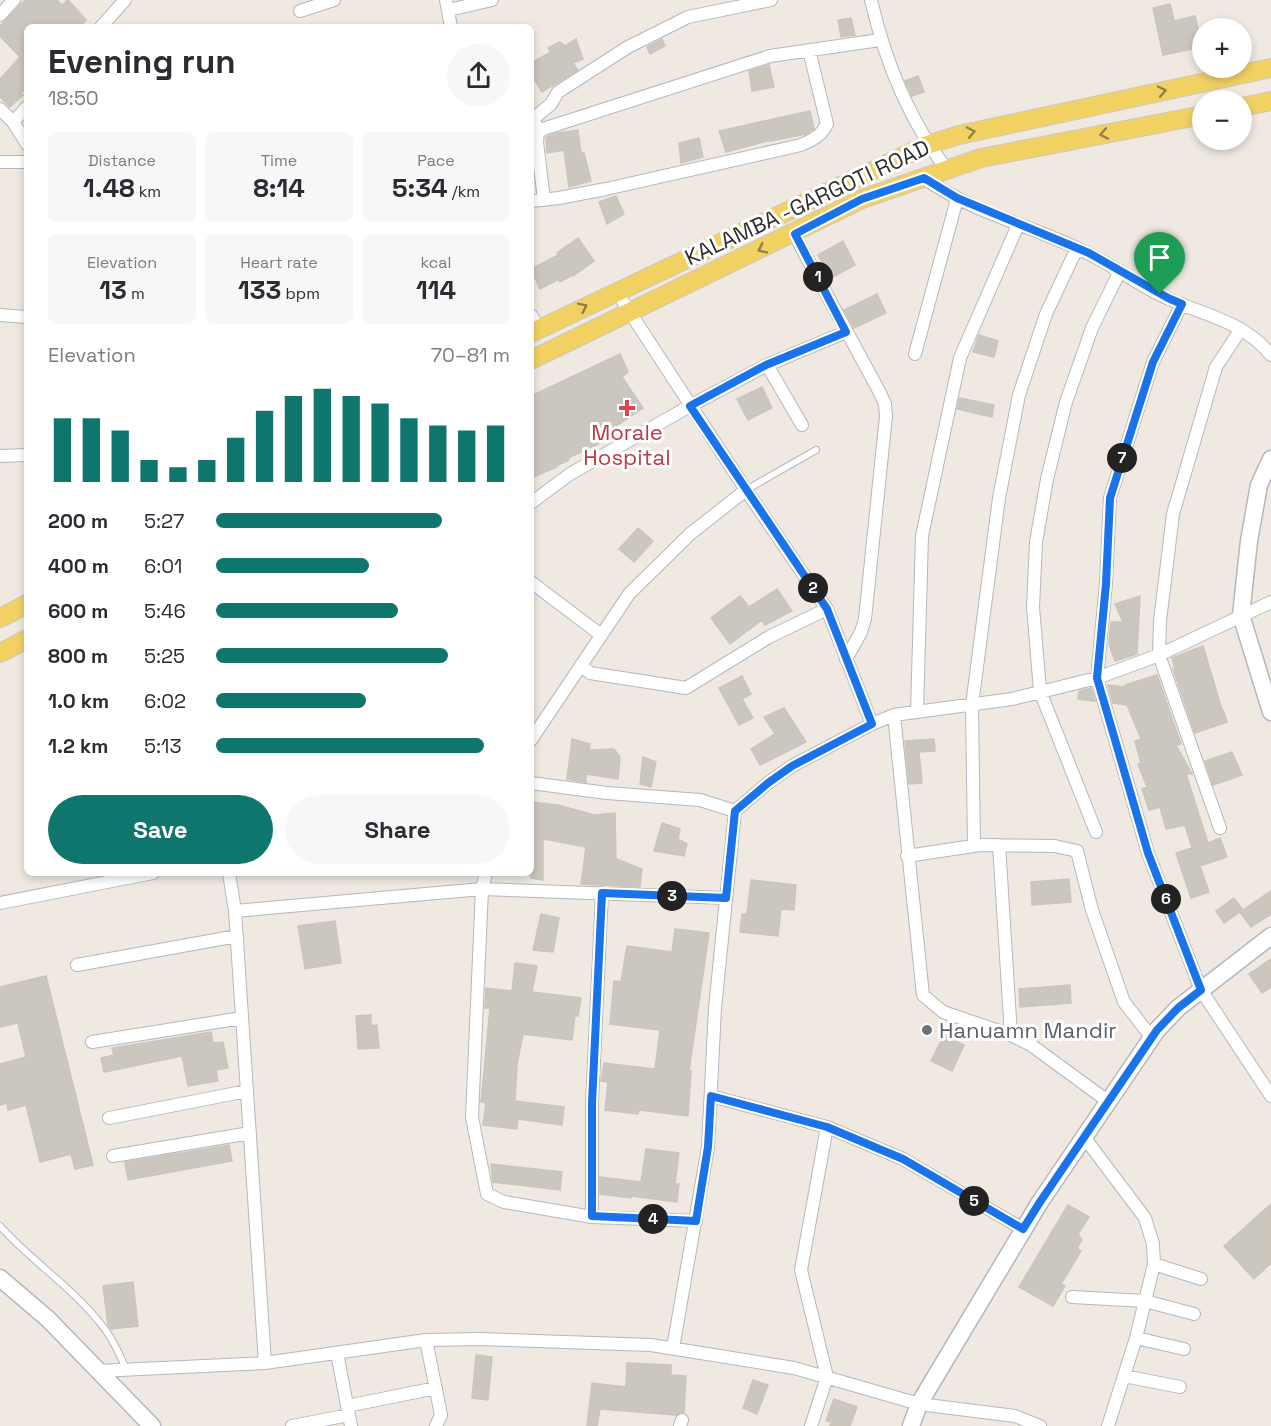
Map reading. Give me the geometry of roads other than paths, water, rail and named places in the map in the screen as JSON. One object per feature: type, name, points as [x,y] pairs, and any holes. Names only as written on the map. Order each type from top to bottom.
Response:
[{"type":"main road","name":"KALAMBA -GARGOTI ROAD","points":[[534,325],[616,291],[927,145],[959,135],[1271,68]]},
{"type":"main road","points":[[1252,105],[1271,101]]},
{"type":"main road","points":[[534,359],[795,234],[862,199],[981,158],[1192,117]]},
{"type":"main road","points":[[0,618],[24,606]]},
{"type":"main road","points":[[0,653],[24,641]]},
{"type":"street","points":[[0,15],[14,0]]},
{"type":"street","points":[[103,24],[125,0]]},
{"type":"street","points":[[300,11],[334,0]]},
{"type":"street","points":[[450,24],[447,5],[492,0]]},
{"type":"street","points":[[544,200],[537,142],[538,132],[534,118],[551,104],[558,92],[628,47],[688,16],[771,0]]},
{"type":"street","points":[[871,0],[880,40],[894,75],[927,145],[946,170]]},
{"type":"street","points":[[538,132],[609,106],[770,56],[880,40]]},
{"type":"street","points":[[534,201],[606,189],[801,145],[812,140],[821,134],[827,124],[809,50]]},
{"type":"street","points":[[0,109],[13,122],[24,139]]},
{"type":"street","points":[[13,122],[24,110]]},
{"type":"street","points":[[0,162],[24,162]]},
{"type":"street","points":[[924,178],[957,198],[1077,248],[1168,298],[1218,317],[1259,340],[1271,355]]},
{"type":"street","points":[[915,354],[957,198]]},
{"type":"street","points":[[917,712],[922,536],[960,358],[1018,225]]},
{"type":"street","points":[[795,234],[885,404],[886,417],[865,619],[861,632],[846,659]]},
{"type":"street","points":[[974,846],[972,705],[999,498],[1019,395],[1046,314],[1077,248]]},
{"type":"street","points":[[1096,832],[1040,691],[1033,607],[1036,542],[1047,479],[1066,402],[1092,328],[1120,271]]},
{"type":"street","points":[[616,291],[690,406],[827,609],[872,724]]},
{"type":"street","points":[[1182,304],[1153,362],[1110,498],[1106,584],[1097,678],[1148,853],[1201,990],[1271,1096]]},
{"type":"street","points":[[0,315],[24,316]]},
{"type":"street","points":[[1220,828],[1159,655],[1160,621],[1173,514],[1216,367],[1241,329]]},
{"type":"street","points":[[534,501],[570,474],[690,406],[766,365],[846,332]]},
{"type":"street","points":[[766,365],[802,425]]},
{"type":"street","points":[[0,456],[24,454]]},
{"type":"street","points":[[1271,459],[1257,493],[1241,615],[1271,712]]},
{"type":"street","points":[[534,736],[630,594],[682,541],[746,490]]},
{"type":"street","points":[[534,584],[601,635]]},
{"type":"street","points":[[673,1348],[708,1147],[715,1008],[735,811],[792,766],[894,715],[1012,699],[1097,678],[1159,655],[1271,602]]},
{"type":"street","points":[[581,665],[590,673],[686,688],[769,637],[827,609]]},
{"type":"street","points":[[894,715],[923,996],[943,1012],[1011,1035],[1031,1045],[1109,1102]]},
{"type":"street","points":[[534,783],[607,793],[700,800],[735,811]]},
{"type":"street","points":[[907,856],[974,846],[999,845],[1055,846],[1077,851],[1092,910],[1124,1002],[1152,1038]]},
{"type":"street","points":[[999,845],[1011,1035]]},
{"type":"street","points":[[0,903],[138,876]]},
{"type":"street","points":[[229,876],[237,936],[265,1363]]},
{"type":"street","points":[[485,876],[482,889],[472,1117],[487,1194],[504,1202],[592,1216],[696,1221]]},
{"type":"street","points":[[235,911],[482,889],[726,898]]},
{"type":"street","points":[[592,1216],[592,1103],[602,893]]},
{"type":"street","points":[[77,965],[237,936]]},
{"type":"street","points":[[911,1426],[919,1404],[1023,1229],[1152,1038],[1178,1008],[1271,936]]},
{"type":"street","points":[[92,1042],[242,1018]]},
{"type":"street","points":[[109,1118],[247,1091]]},
{"type":"street","points":[[711,1096],[827,1127],[903,1159],[1023,1229]]},
{"type":"street","points":[[812,1426],[827,1377],[801,1270],[827,1127]]},
{"type":"street","points":[[113,1156],[250,1133]]},
{"type":"street","points":[[1084,1137],[1145,1218],[1153,1244],[1154,1264],[1136,1338],[1108,1426]]},
{"type":"street","points":[[1154,1264],[1201,1279]]},
{"type":"street","points":[[0,1278],[48,1319],[152,1426]]},
{"type":"street","points":[[1072,1297],[1145,1301],[1194,1314]]},
{"type":"street","points":[[1136,1338],[1184,1349]]},
{"type":"street","points":[[99,1371],[265,1363],[426,1340],[480,1339],[651,1345],[794,1368],[919,1404],[1015,1416],[1040,1426]]},
{"type":"street","points":[[426,1340],[441,1415],[436,1426]]},
{"type":"street","points":[[337,1353],[349,1416]]},
{"type":"street","points":[[1124,1376],[1180,1388]]},
{"type":"street","points":[[298,1425],[349,1416],[436,1388]]},
{"type":"lane","points":[[746,490],[816,450]]},
{"type":"lane","points":[[0,1226],[76,1298],[103,1327],[114,1343],[126,1369]]},
{"type":"place","name":"Morale Hospital","points":[[627,408]]},
{"type":"place","name":"Hanuamn Mandir","points":[[927,1030]]}]
